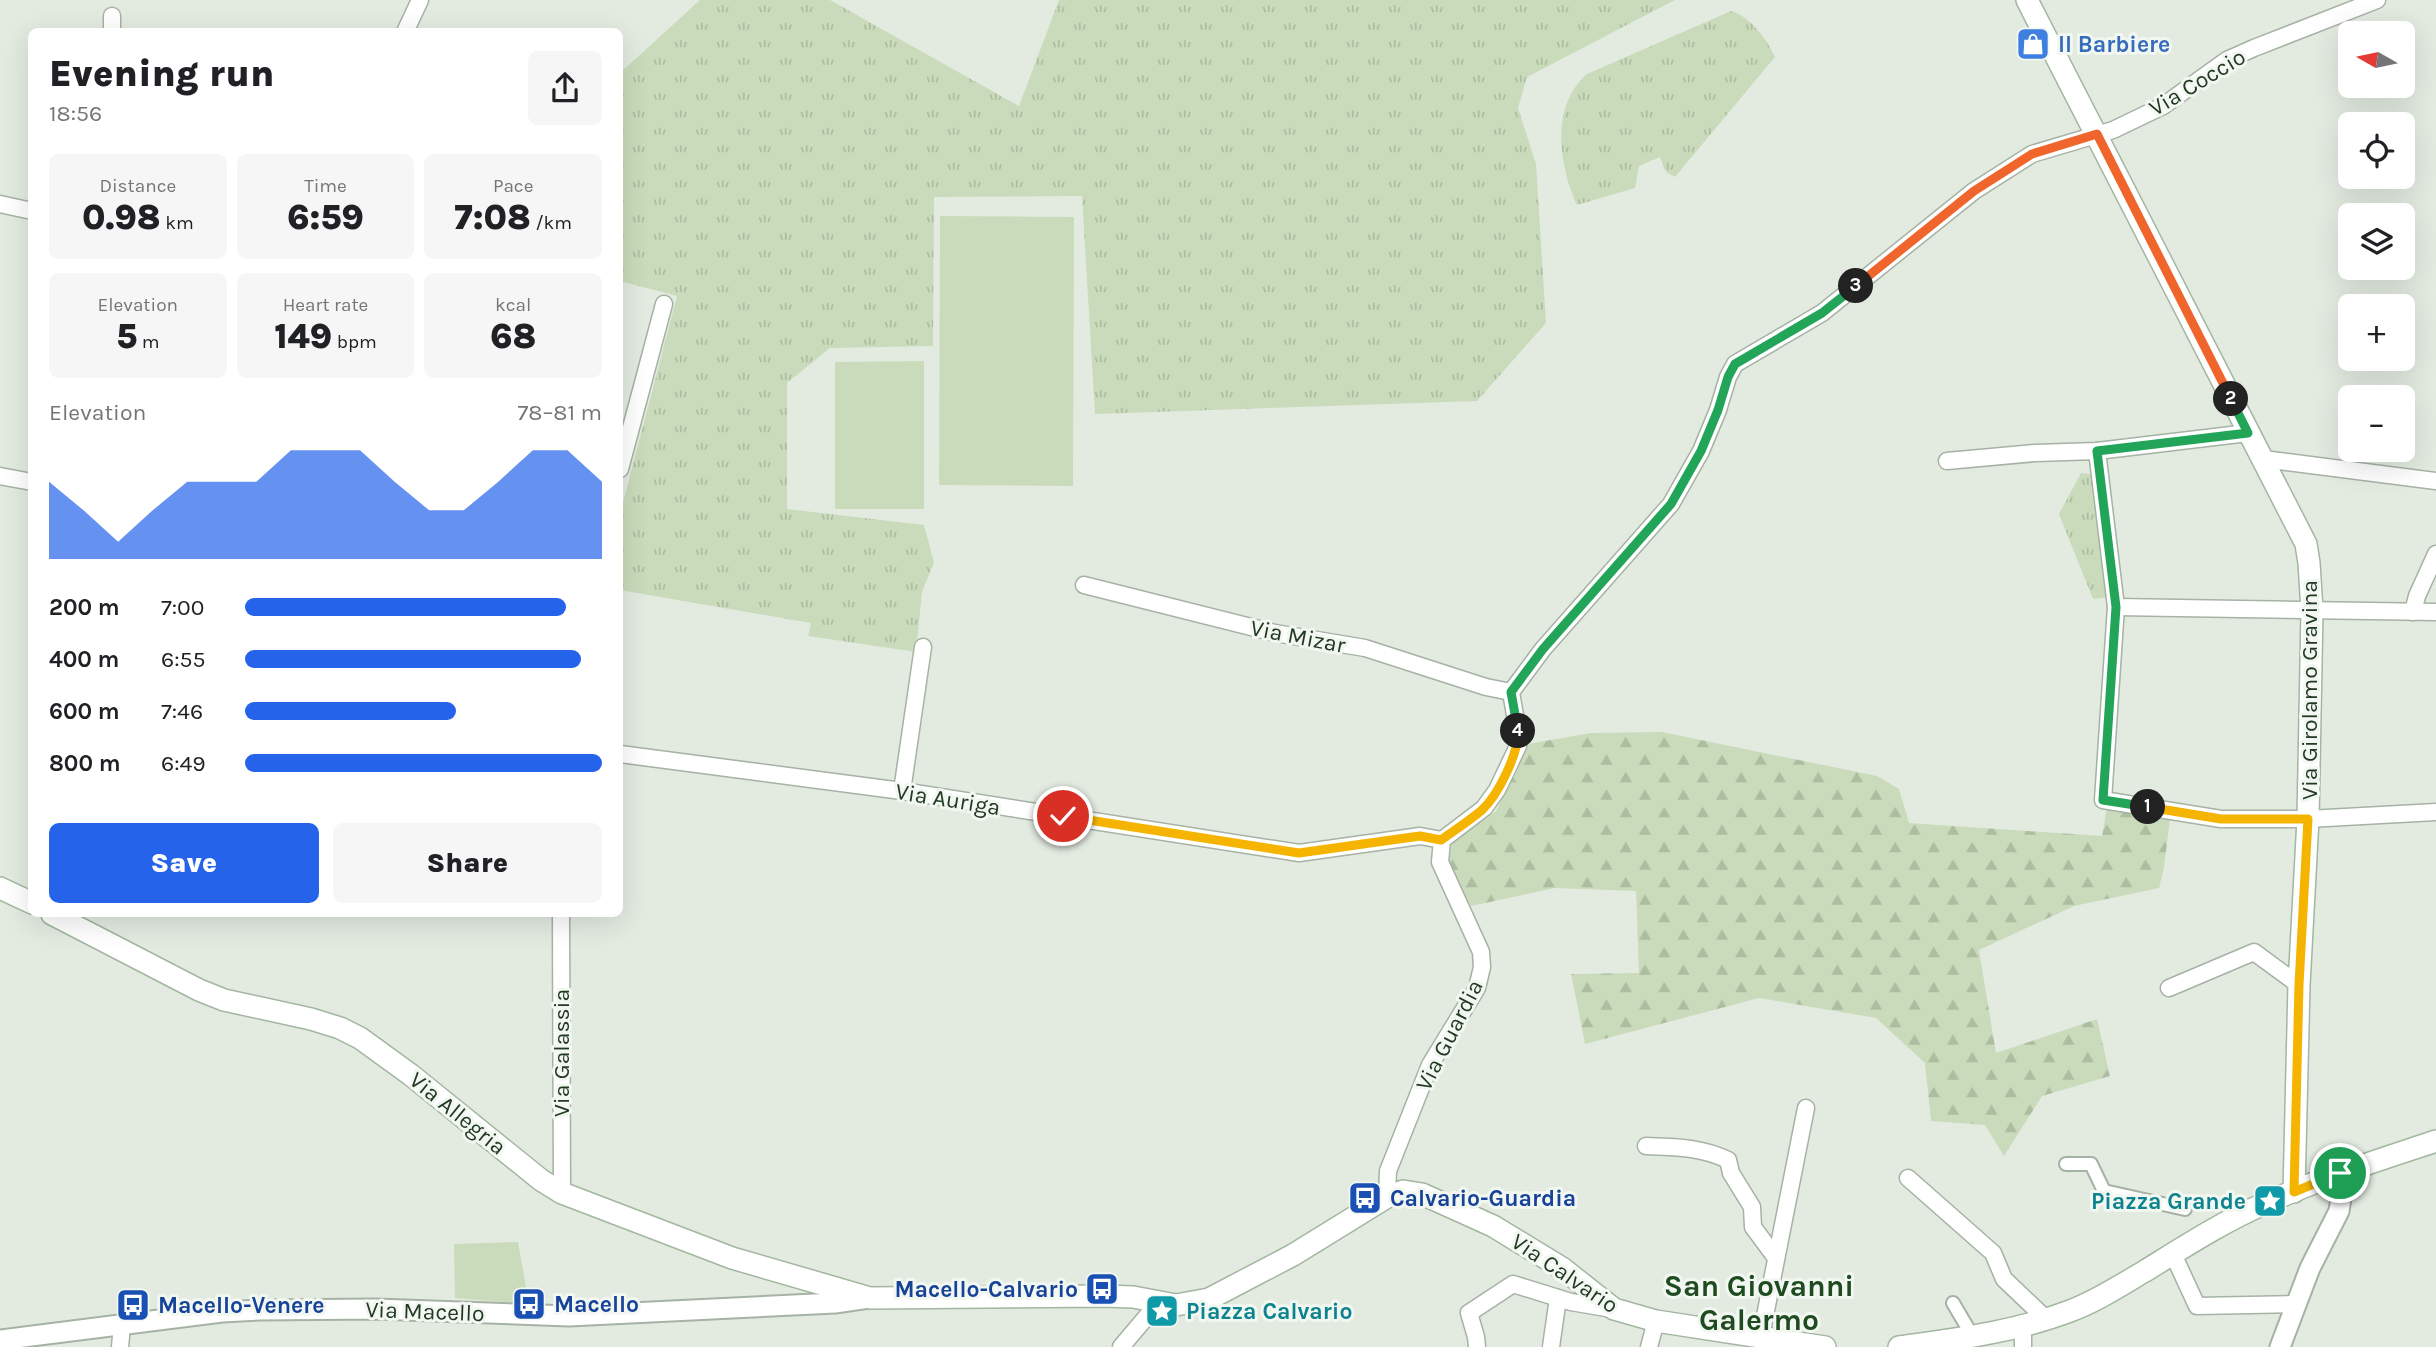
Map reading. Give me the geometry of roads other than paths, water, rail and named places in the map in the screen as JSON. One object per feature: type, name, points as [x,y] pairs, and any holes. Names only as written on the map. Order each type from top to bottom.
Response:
[{"type":"main road","name":"Via Girolamo Gravina","points":[[2027,0],[2306,544],[2312,610],[2308,819],[2299,985],[2294,1192]]},
{"type":"main road","points":[[0,888],[28,901]]},
{"type":"main road","name":"Via Allegria","points":[[58,917],[212,995],[248,1006],[311,1019],[360,1038],[411,1074],[541,1180],[562,1193],[732,1258],[870,1298]]},
{"type":"main road","points":[[1899,1347],[1973,1336],[2023,1337],[2046,1319],[2103,1296],[2195,1241],[2266,1203],[2340,1173],[2436,1141]]},
{"type":"main road","name":"Via Calvario","points":[[1387,1196],[1403,1191],[1422,1195],[1493,1226],[1562,1268],[1614,1309],[1656,1321],[1825,1347]]},
{"type":"main road","name":"Via Macello","points":[[870,1298],[1103,1296],[1133,1297],[1176,1304],[1209,1299],[1293,1255],[1387,1196]]},
{"type":"street","points":[[407,28],[420,0]]},
{"type":"street","name":"Via Coccio","points":[[2097,134],[2113,130],[2163,106],[2227,60],[2377,0]]},
{"type":"street","points":[[1441,840],[1484,808],[1497,790],[1518,746],[1511,692],[1565,624],[1671,504],[1701,451],[1735,364],[1822,313],[1926,228],[2032,154],[2097,134]]},
{"type":"street","points":[[0,204],[28,211]]},
{"type":"street","points":[[623,456],[664,304]]},
{"type":"street","points":[[1947,461],[2035,453],[2097,451],[2248,433]]},
{"type":"street","points":[[2097,451],[2116,607],[2103,800],[2221,819],[2308,819],[2436,812]]},
{"type":"street","points":[[2263,459],[2436,481]]},
{"type":"street","points":[[0,476],[28,481]]},
{"type":"street","points":[[2413,612],[2417,596],[2436,554]]},
{"type":"street","name":"Via Mizar","points":[[1084,585],[1275,633],[1365,648],[1486,687],[1511,692]]},
{"type":"street","points":[[2116,607],[2436,612]]},
{"type":"street","points":[[902,791],[923,647]]},
{"type":"street","name":"Via Auriga","points":[[623,754],[902,791],[1299,853],[1420,836],[1441,840]]},
{"type":"street","name":"Via Guardia","points":[[1387,1196],[1388,1171],[1430,1065],[1477,988],[1482,967],[1481,952],[1440,862],[1441,840]]},
{"type":"street","name":"Via Galassia","points":[[561,917],[562,1193]]},
{"type":"street","points":[[2169,988],[2254,952],[2299,985]]},
{"type":"street","points":[[1754,1335],[1776,1258],[1806,1108]]},
{"type":"street","points":[[1646,1146],[1686,1147],[1715,1153],[1728,1160],[1731,1173],[1752,1207],[1752,1227],[1776,1258]]},
{"type":"street","points":[[2066,1164],[2091,1164],[2104,1191],[2185,1209]]},
{"type":"street","points":[[2280,1347],[2295,1304],[2339,1211],[2343,1184],[2340,1173]]},
{"type":"street","points":[[1908,1178],[1993,1253],[2004,1279],[2046,1319]]},
{"type":"street","points":[[2173,1254],[2197,1306],[2295,1304]]},
{"type":"street","points":[[1477,1347],[1469,1313],[1513,1284],[1559,1298],[1614,1309]]},
{"type":"street","name":"Via Macello","points":[[0,1340],[222,1312],[376,1309],[569,1316],[835,1303],[870,1298]]},
{"type":"street","points":[[1551,1347],[1559,1298]]},
{"type":"street","points":[[1121,1347],[1159,1301]]},
{"type":"street","points":[[1953,1303],[1973,1336]]},
{"type":"street","points":[[1648,1347],[1656,1321]]},
{"type":"street","points":[[120,1347],[122,1325]]},
{"type":"place","name":"Il Barbiere","points":[[2033,44]]},
{"type":"place","name":"Calvario-Guardia","points":[[1365,1198]]},
{"type":"place","name":"Piazza Grande","points":[[2270,1201]]},
{"type":"place","name":"Macello-Calvario","points":[[1102,1289]]},
{"type":"place","name":"Macello","points":[[529,1304]]},
{"type":"place","name":"Macello-Venere","points":[[133,1305]]},
{"type":"place","name":"Piazza Calvario","points":[[1162,1311]]},
{"type":"district","name":"San Giovanni Galermo","points":[[1759,1303]]}]
